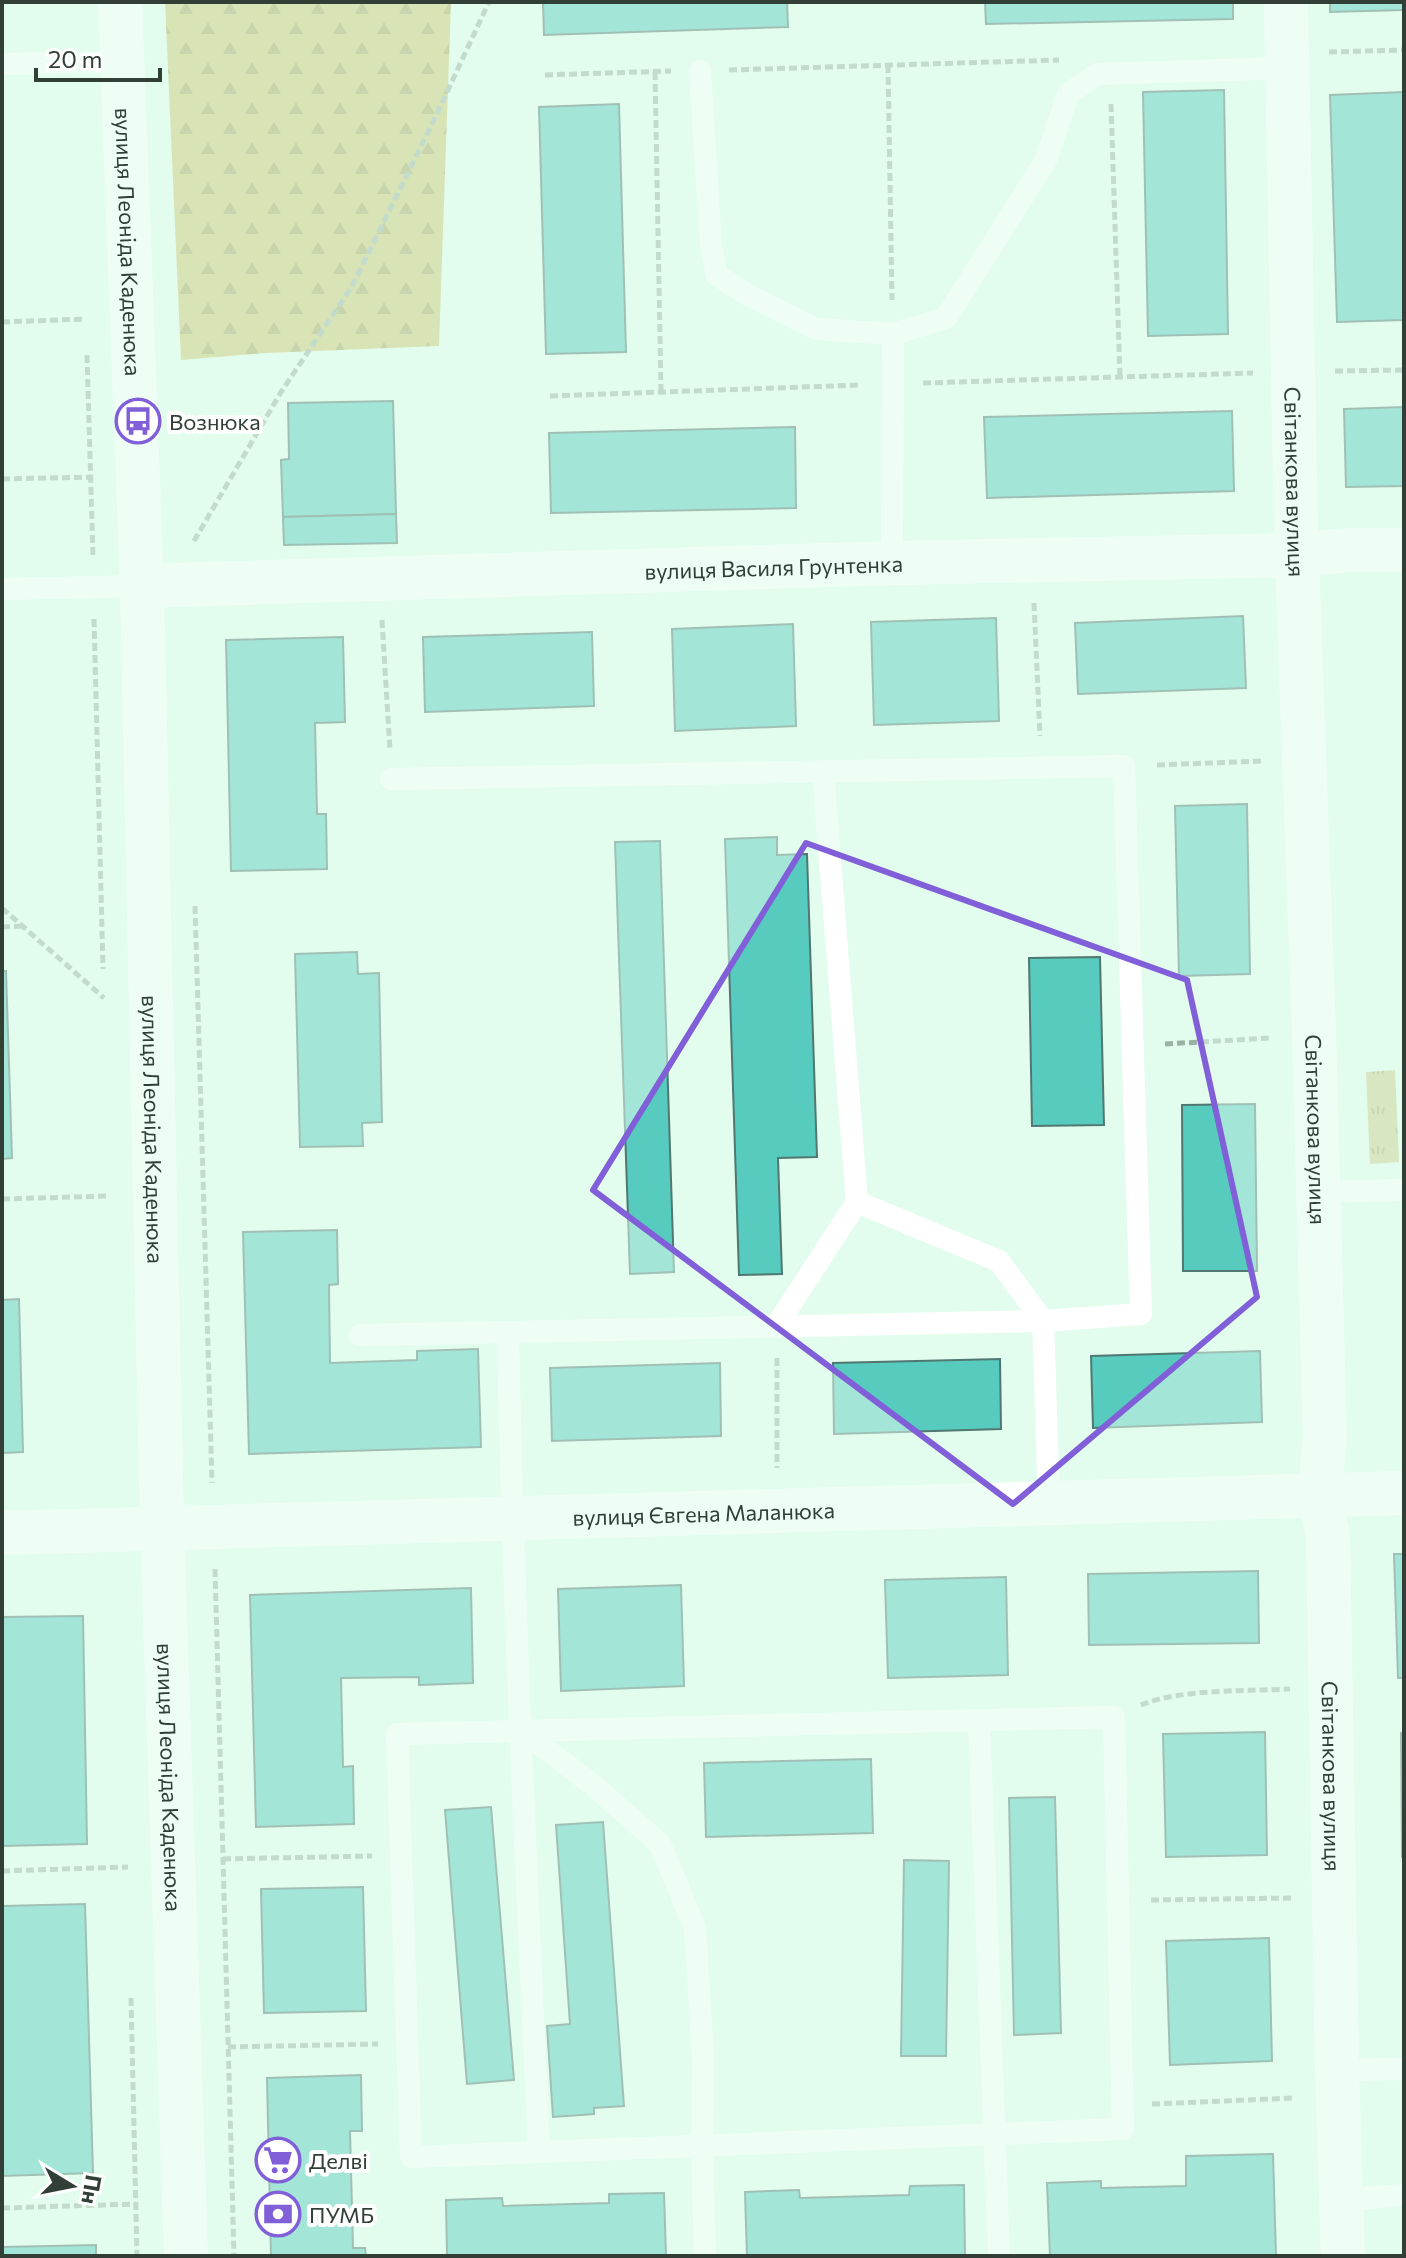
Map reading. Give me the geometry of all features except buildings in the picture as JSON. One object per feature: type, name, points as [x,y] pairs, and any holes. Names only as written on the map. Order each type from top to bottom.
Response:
[{"type":"street","name":"вулиця Леоніда Каденюка","points":[[120,2],[142,586],[162,1526],[186,2256]]},
{"type":"street","name":"Світанкова вулиця","points":[[1286,2],[1298,555],[1325,1440],[1319,1495],[1328,1536],[1322,2084],[1341,2200],[1343,2256]]},
{"type":"street","name":"вулиця Василя Грунтенка","points":[[142,586],[1404,550]]},
{"type":"street","name":"вулиця Євгена Маланюка","points":[[2,1533],[162,1526],[1404,1493]]},
{"type":"lane","points":[[700,71],[711,246],[717,275],[744,293],[816,329],[893,334],[946,318],[1046,160],[1068,94],[1097,74],[1287,61]]},
{"type":"lane","points":[[2,64],[122,62]]},
{"type":"lane","points":[[893,334],[892,541],[895,563]]},
{"type":"lane","points":[[2,589],[142,586]]},
{"type":"lane","points":[[360,1335],[1043,1321],[1141,1314],[1124,766],[391,779]]},
{"type":"lane","points":[[777,1325],[857,1202],[823,772]]},
{"type":"lane","points":[[1319,1192],[1404,1190]]},
{"type":"lane","points":[[857,1202],[999,1261],[1043,1321],[1049,1502]]},
{"type":"lane","points":[[508,1332],[511,1518],[539,2152]]},
{"type":"lane","points":[[1114,1717],[1123,2129],[411,2157],[397,1734],[979,1720],[1114,1717]]},
{"type":"lane","points":[[979,1720],[999,2256]]},
{"type":"lane","points":[[521,1730],[593,1785],[660,1844],[695,1928],[703,2058],[705,2256]]},
{"type":"lane","points":[[1322,2084],[1404,2069]]},
{"type":"lane","points":[[1341,2200],[1404,2195]]},
{"type":"path","points":[[193,543],[281,392],[351,288],[489,2]]},
{"type":"path","points":[[1287,61],[1404,50]]},
{"type":"path","points":[[545,75],[1109,59],[1120,377]]},
{"type":"path","points":[[888,65],[893,334]]},
{"type":"path","points":[[655,72],[661,391]]},
{"type":"path","points":[[2,322],[86,319]]},
{"type":"path","points":[[550,396],[1404,370]]},
{"type":"path","points":[[2,479],[138,476]]},
{"type":"path","points":[[1032,562],[1041,768]]},
{"type":"path","points":[[380,581],[391,779]]},
{"type":"path","points":[[1124,766],[1272,761]]},
{"type":"path","points":[[195,899],[234,2256]]},
{"type":"path","points":[[2,908],[104,998]]},
{"type":"path","points":[[2,927],[23,926]]},
{"type":"path","points":[[1132,1046],[1314,1034]]},
{"type":"path","points":[[2,1199],[110,1196]]},
{"type":"path","points":[[777,1325],[777,1471]]},
{"type":"path","points":[[1114,1717],[1162,1700],[1200,1694],[1296,1688]]},
{"type":"path","points":[[223,1859],[401,1855]]},
{"type":"path","points":[[2,1871],[128,1867]]},
{"type":"path","points":[[1118,1900],[1302,1898]]},
{"type":"path","points":[[228,2047],[407,2043]]},
{"type":"path","points":[[1123,2105],[1322,2084]]},
{"type":"path","points":[[2,2208],[136,2204]]},
{"type":"highlighted area","points":[[806,843],[1187,980],[1257,1297],[1013,1504],[593,1190]]},
{"type":"green space","points":[[165,2],[451,2],[439,346],[265,353],[181,360]]},
{"type":"green space","points":[[1395,1070],[1399,1162],[1370,1164],[1366,1072]]},
{"type":"place","name":"Вознюка","points":[[138,421]]},
{"type":"place","name":"Делві","points":[[278,2160]]},
{"type":"place","name":"ПУМБ","points":[[278,2214]]}]
